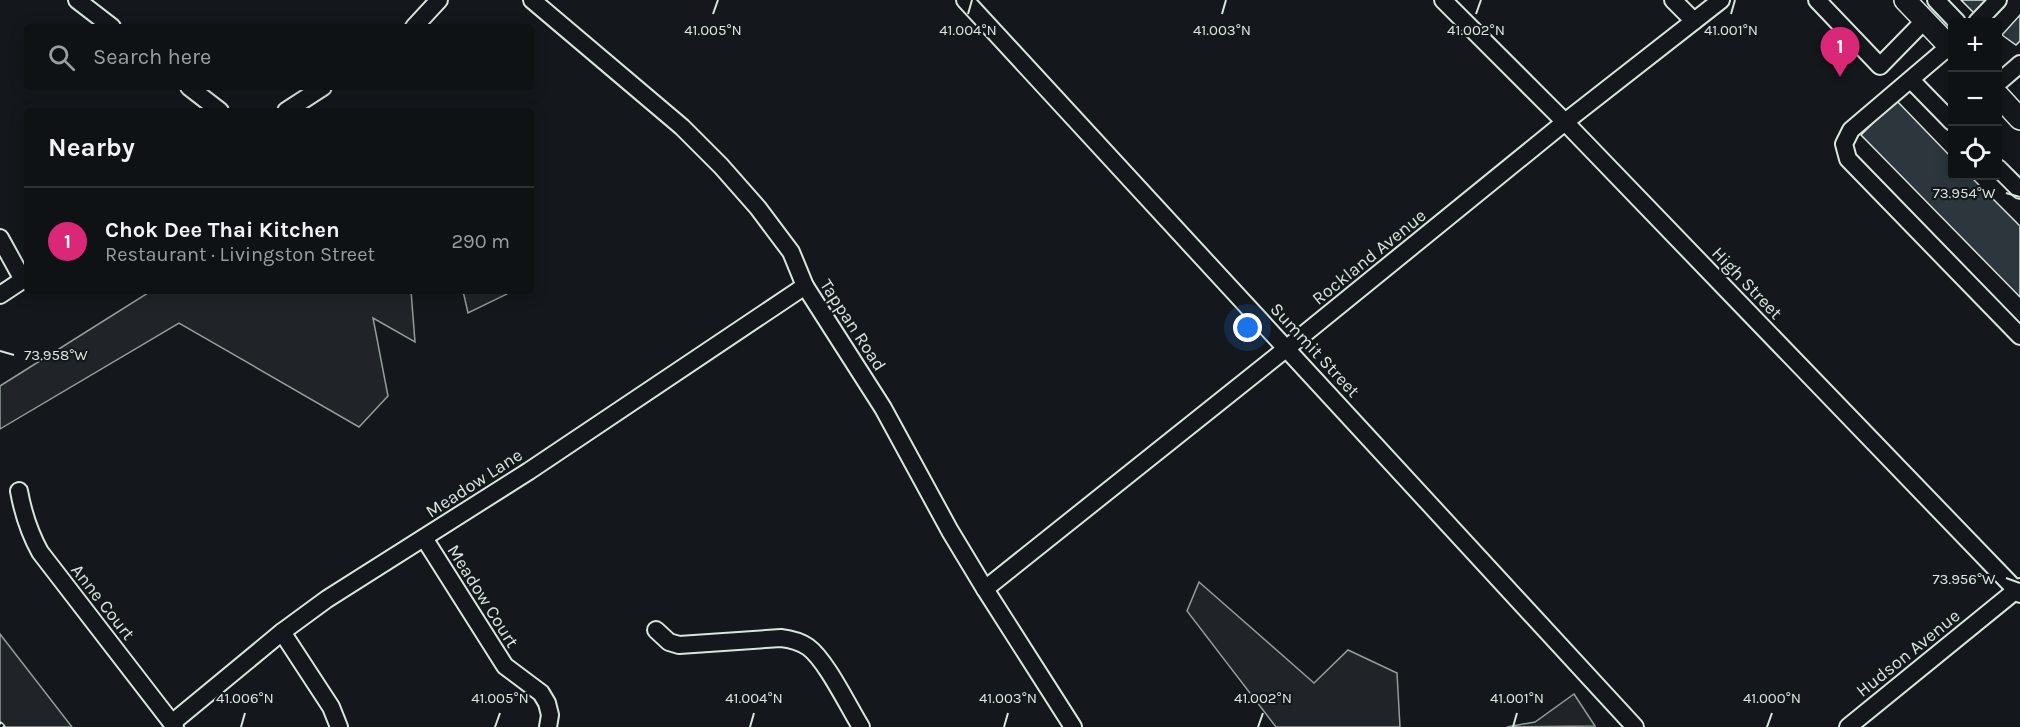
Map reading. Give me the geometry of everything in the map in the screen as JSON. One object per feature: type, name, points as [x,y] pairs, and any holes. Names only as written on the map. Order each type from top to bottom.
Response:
[{"type":"main road","points":[[1905,0],[1948,42]]},
{"type":"main road","points":[[2002,99],[2020,119]]},
{"type":"street","points":[[77,0],[108,24]]},
{"type":"street","points":[[417,24],[440,0]]},
{"type":"street","name":"Tappan Road","points":[[532,0],[682,128],[721,166],[758,208],[791,252],[805,286],[883,408],[950,531],[1073,727]]},
{"type":"street","name":"Summit Street","points":[[965,0],[1635,727]]},
{"type":"street","name":"High Street","points":[[1443,0],[1566,122],[2019,591]]},
{"type":"street","points":[[1673,0],[1694,21]]},
{"type":"street","name":"Rockland Avenue","points":[[985,589],[1721,0]]},
{"type":"street","points":[[1817,0],[1880,66],[1925,20]]},
{"type":"street","points":[[1936,0],[1954,18]]},
{"type":"street","points":[[1981,18],[1998,0]]},
{"type":"street","points":[[1948,49],[1851,130],[1844,144],[1848,159],[2020,336]]},
{"type":"street","points":[[2002,80],[2020,64]]},
{"type":"street","points":[[1911,80],[1948,117]]},
{"type":"street","points":[[193,90],[216,108]]},
{"type":"street","points":[[290,108],[318,90]]},
{"type":"street","points":[[2002,172],[2020,190]]},
{"type":"street","points":[[0,238],[24,277]]},
{"type":"street","points":[[0,295],[24,280]]},
{"type":"street","name":"Meadow Lane","points":[[173,725],[282,632],[327,599],[529,471],[805,286]]},
{"type":"street","name":"Anne Court","points":[[19,491],[22,512],[40,552],[173,725]]},
{"type":"street","name":"Meadow Court","points":[[424,538],[504,666],[540,693],[547,703],[550,715],[548,727]]},
{"type":"street","name":"Hudson Avenue","points":[[1848,727],[2019,591]]},
{"type":"street","points":[[656,630],[669,642],[680,645],[781,638],[795,640],[808,647],[819,657],[861,727]]},
{"type":"street","points":[[282,632],[331,707],[339,727]]},
{"type":"shaded area","points":[[146,294],[411,294],[415,342],[373,318],[388,396],[359,427],[179,323],[0,429],[0,386]]},
{"type":"shaded area","points":[[464,294],[507,294],[468,313]]},
{"type":"shaded area","points":[[1199,582],[1314,683],[1348,650],[1397,673],[1400,727],[1276,727],[1187,611]]},
{"type":"shaded area","points":[[0,634],[72,727],[0,727]]},
{"type":"shaded area","points":[[1574,694],[1595,726],[1507,727],[1535,722]]},
{"type":"building","points":[[1961,0],[1987,0],[1974,13]]},
{"type":"building","points":[[2020,15],[2020,41],[2016,45],[2002,35]]},
{"type":"building","points":[[1896,100],[1948,154],[1948,180],[1974,180],[2020,226],[2020,297],[1861,135]]},
{"type":"place","name":"Chok Dee Thai Kitchen","points":[[1840,77]]}]
